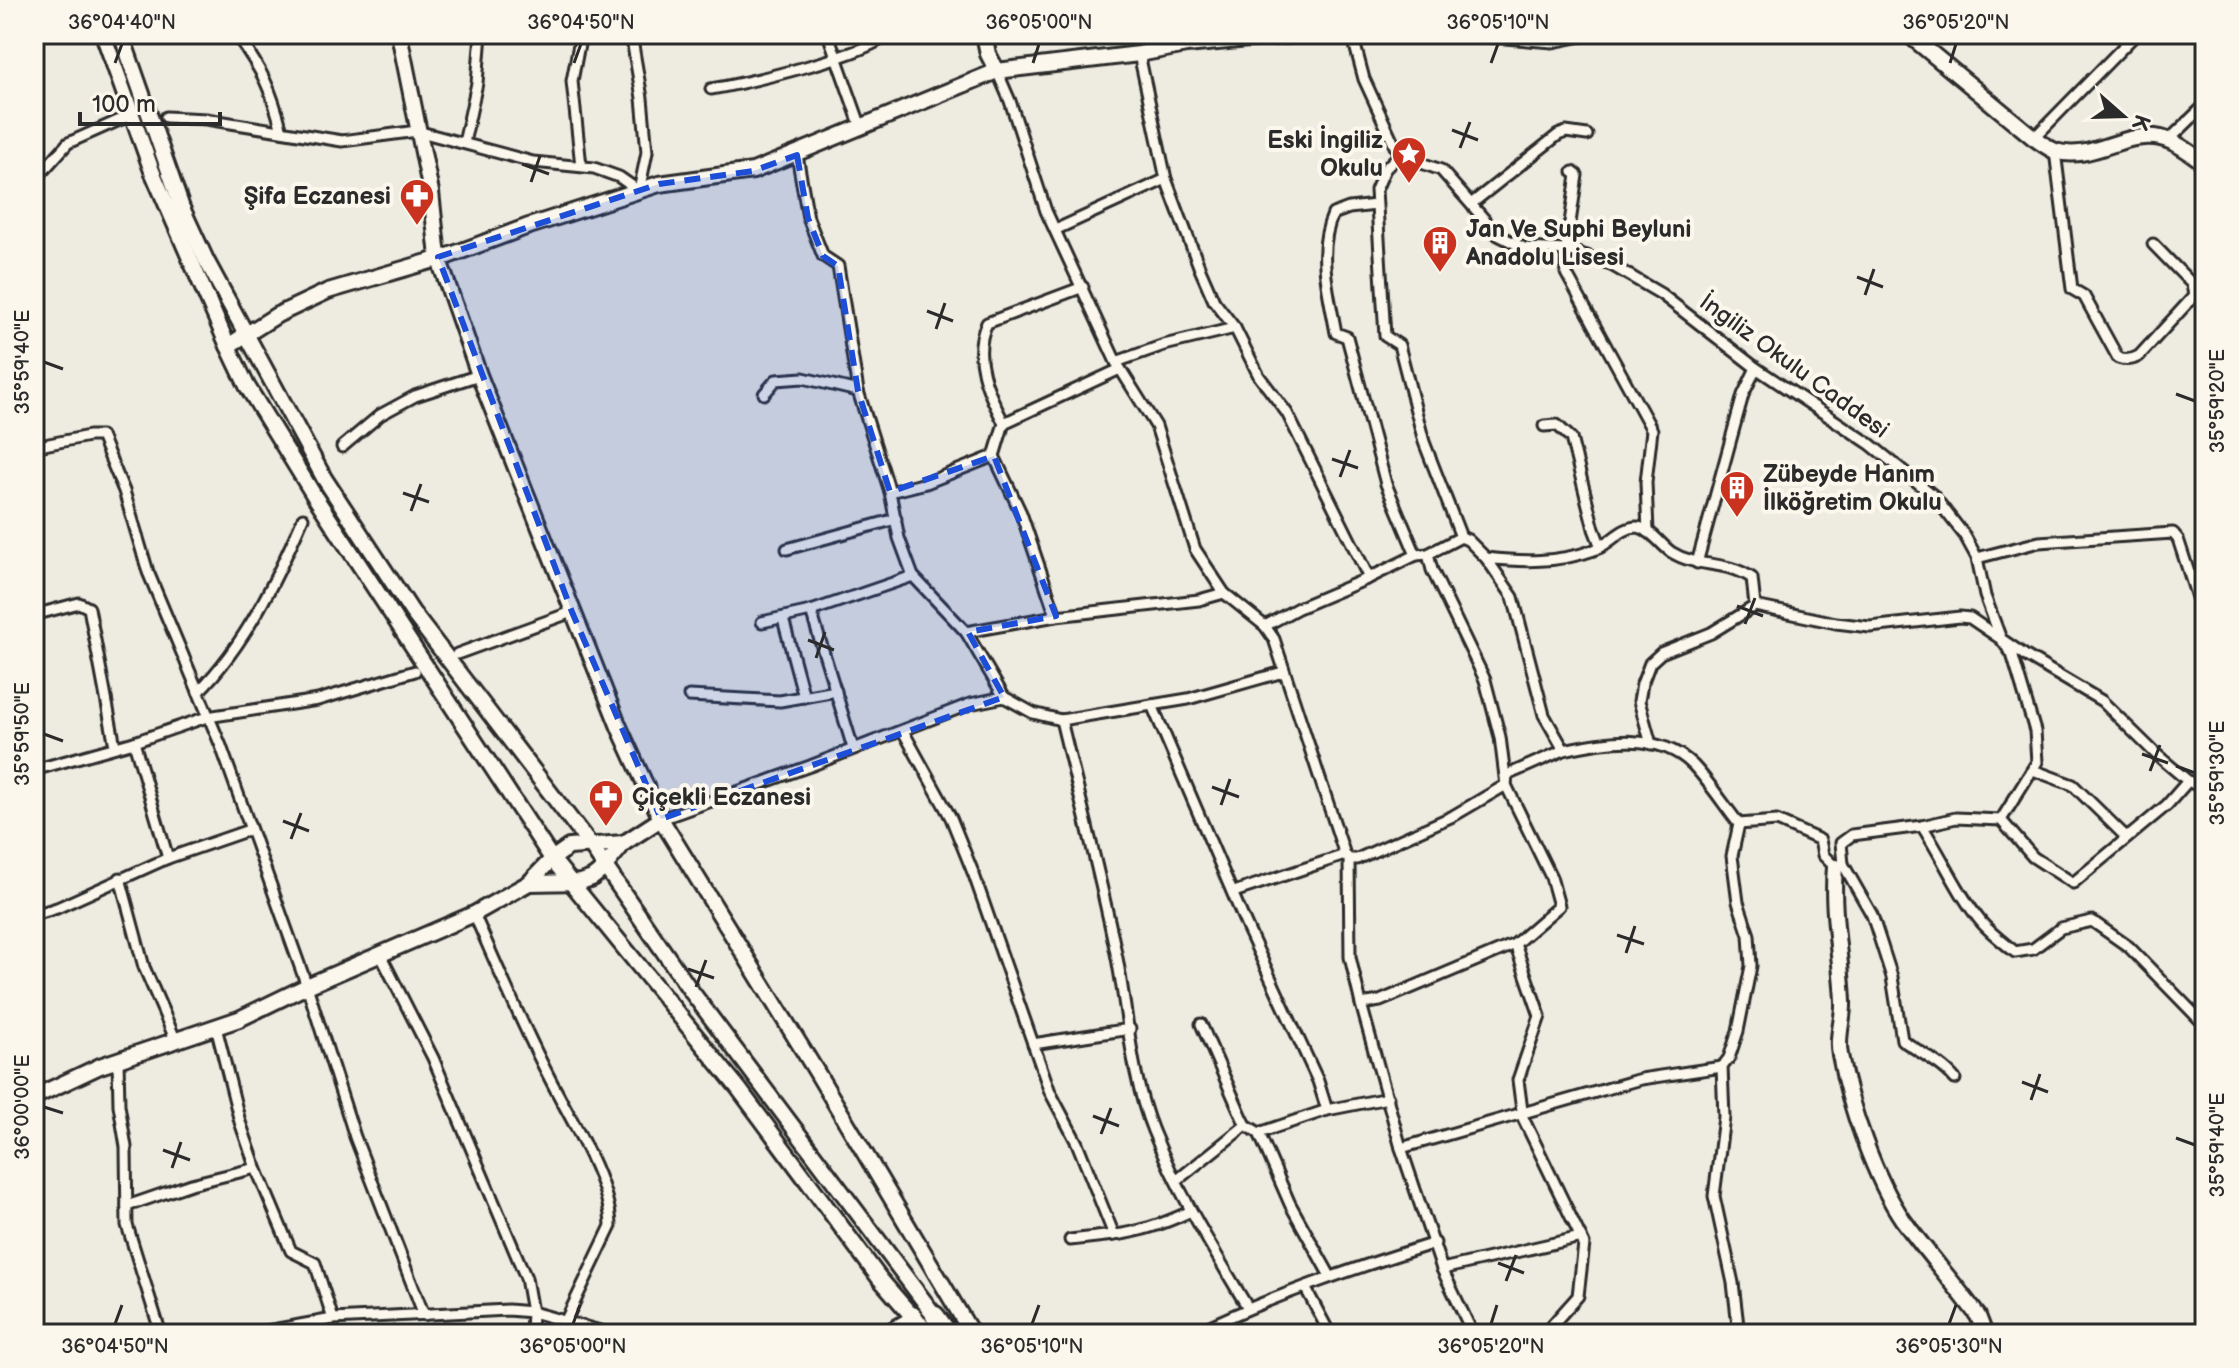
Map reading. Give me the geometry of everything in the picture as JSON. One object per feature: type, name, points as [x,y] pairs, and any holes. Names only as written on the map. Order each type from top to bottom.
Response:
[{"type":"highway","points":[[912,1316],[925,1334]]},
{"type":"highway","points":[[935,1316],[948,1334]]},
{"type":"main road","points":[[103,34],[152,171],[228,346],[247,386],[315,497],[552,859],[739,1089],[880,1279],[912,1316]]},
{"type":"main road","points":[[121,34],[182,208],[324,478],[412,612],[591,846],[700,1004],[935,1316]]},
{"type":"main road","points":[[399,34],[431,192],[438,257],[479,375],[619,727],[661,819],[816,1071],[972,1334]]},
{"type":"main road","points":[[984,34],[988,54],[997,71]]},
{"type":"main road","points":[[228,346],[277,315],[328,291],[659,184],[753,171],[997,71],[1139,54],[1186,45],[1302,34]]},
{"type":"main road","points":[[1908,34],[2034,138],[2055,151],[2077,153],[2140,136],[2169,140],[2205,163]]},
{"type":"main road","points":[[529,883],[586,881],[605,866],[624,843],[661,819]]},
{"type":"main road","points":[[34,1097],[118,1060],[239,1019],[474,914],[529,883],[552,859],[569,847],[624,843]]},
{"type":"main road","points":[[1839,866],[1834,922],[1843,1004],[1838,1032],[1839,1054],[1855,1112],[1887,1194],[1978,1316],[1985,1334]]},
{"type":"street","points":[[236,34],[273,93],[282,131]]},
{"type":"street","points":[[464,143],[477,83],[481,34]]},
{"type":"street","points":[[581,34],[572,81],[581,166]]},
{"type":"street","points":[[166,117],[206,119],[342,141],[417,131],[533,162],[594,168],[619,177],[639,191],[647,152],[631,34]]},
{"type":"street","points":[[828,34],[861,127]]},
{"type":"street","points":[[711,89],[836,57],[881,41],[887,34]]},
{"type":"street","points":[[1352,34],[1364,79],[1399,155],[1385,169],[1376,190],[1385,336],[1399,345],[1424,442],[1461,537],[1486,558],[1513,597],[1544,715],[1564,750]]},
{"type":"street","points":[[1455,34],[1553,42],[1568,36],[1592,34]]},
{"type":"street","points":[[2034,138],[2136,34]]},
{"type":"street","points":[[1139,54],[1166,179],[1214,301],[1235,328],[1259,376],[1287,413],[1369,578]]},
{"type":"street","points":[[997,71],[1038,188],[1118,366],[1156,426],[1195,549],[1224,593],[1265,626],[1274,639],[1347,857],[1350,957],[1401,1148],[1442,1269],[1473,1334]]},
{"type":"street","points":[[2169,140],[2205,105]]},
{"type":"street","points":[[34,181],[68,143],[131,115]]},
{"type":"street","points":[[1471,204],[1558,135],[1566,132],[1587,135]]},
{"type":"street","points":[[2055,151],[2072,289],[2084,296],[2118,358],[2131,360],[2139,356],[2194,296],[2192,284],[2153,244]]},
{"type":"street","points":[[797,155],[808,218],[823,256],[838,266],[858,391],[913,576],[966,632],[1004,697],[1033,713],[1061,720],[1188,699],[1283,672]]},
{"type":"street","name":"İngiliz Okulu Caddesi","points":[[1399,155],[1441,170],[1498,235],[1524,248],[1566,250],[1613,266],[1641,281],[1756,368],[1870,444],[1933,495],[1965,536],[1977,558],[1985,596],[2001,639],[2012,654],[2035,731],[2037,762],[2001,820]]},
{"type":"street","points":[[1573,172],[1577,175],[1566,250],[1566,273],[1652,430],[1646,482],[1648,532]]},
{"type":"street","points":[[1057,229],[1166,179]]},
{"type":"street","points":[[1376,205],[1349,208],[1333,214],[1324,233],[1325,270],[1336,333],[1347,337],[1386,484],[1416,555]]},
{"type":"street","points":[[1056,616],[1021,513],[994,456],[1004,423],[991,399],[980,350],[987,323],[1083,287]]},
{"type":"street","points":[[1004,423],[1164,345],[1235,328]]},
{"type":"street","points":[[1697,563],[1743,395],[1756,368]]},
{"type":"street","points":[[342,447],[380,415],[415,396],[479,375]]},
{"type":"street","points":[[764,394],[776,380],[788,378],[816,380],[858,391]]},
{"type":"street","points":[[1544,426],[1557,425],[1571,438],[1601,547]]},
{"type":"street","points":[[34,447],[101,436],[124,491],[148,572],[221,746],[307,986],[355,1137],[424,1315]]},
{"type":"street","points":[[890,492],[926,483],[994,456]]},
{"type":"street","points":[[198,692],[219,673],[242,637],[280,571],[303,518]]},
{"type":"street","points":[[787,549],[896,519]]},
{"type":"street","points":[[1486,558],[1534,562],[1565,557],[1601,547],[1636,527],[1648,532],[1672,552],[1697,563],[1730,566],[1752,578],[1755,606]]},
{"type":"street","points":[[1977,558],[2039,542],[2173,533],[2178,539],[2205,620]]},
{"type":"street","points":[[1265,626],[1298,608],[1416,555],[1428,554],[1461,537]]},
{"type":"street","points":[[1361,1004],[1380,1001],[1515,944],[1559,906],[1551,877],[1506,785],[1500,737],[1489,693],[1475,656],[1432,570],[1428,554]]},
{"type":"street","points":[[762,622],[811,611],[913,576]]},
{"type":"street","points":[[966,632],[1056,616],[1199,600],[1224,593]]},
{"type":"street","points":[[34,615],[79,603],[89,608],[115,746]]},
{"type":"street","points":[[1651,744],[1639,701],[1650,663],[1661,653],[1711,633],[1755,606],[1870,627],[1960,617],[1977,621],[2102,701],[2156,754],[2188,781],[2205,789]]},
{"type":"street","points":[[811,611],[853,748]]},
{"type":"street","points":[[457,654],[572,612]]},
{"type":"street","points":[[783,619],[804,697]]},
{"type":"street","points":[[34,770],[134,742],[207,717],[318,700],[415,671]]},
{"type":"street","points":[[689,696],[760,701],[836,691]]},
{"type":"street","points":[[661,819],[970,704],[1004,697]]},
{"type":"street","points":[[1152,705],[1247,927],[1318,1081],[1327,1110]]},
{"type":"street","points":[[1061,720],[1102,887],[1139,1087],[1153,1131],[1176,1181],[1248,1308]]},
{"type":"street","points":[[903,731],[951,818],[1050,1092],[1077,1143],[1114,1235]]},
{"type":"street","points":[[134,742],[168,858]]},
{"type":"street","points":[[1506,785],[1507,775],[1564,750],[1600,742],[1651,744],[1671,751],[1692,764],[1739,824]]},
{"type":"street","points":[[2033,770],[2073,785],[2127,838]]},
{"type":"street","points":[[1839,866],[1841,843],[1852,835],[1922,826],[1956,818],[2001,820],[2033,857],[2073,883],[2167,805],[2188,781]]},
{"type":"street","points":[[1234,892],[1347,857],[1357,859],[1453,816],[1506,785]]},
{"type":"street","points":[[1739,824],[1777,821],[1820,840],[1823,855],[1839,866],[1872,915],[1892,977],[1902,1040],[1948,1069],[1955,1079]]},
{"type":"street","points":[[1739,824],[1732,856],[1738,902],[1749,935],[1751,966],[1738,1031],[1729,1058],[1722,1067],[1724,1117],[1714,1196],[1733,1283],[1739,1334]]},
{"type":"street","points":[[1922,826],[1960,892],[1983,924],[2015,952],[2033,949],[2061,928],[2092,921],[2129,947],[2205,1025]]},
{"type":"street","points":[[34,915],[57,908],[168,858],[249,830]]},
{"type":"street","points":[[120,878],[144,967],[176,1041]]},
{"type":"street","points":[[474,914],[546,1072],[601,1181],[611,1209],[611,1226],[566,1320]]},
{"type":"street","points":[[1515,944],[1540,1016],[1518,1080],[1522,1111],[1537,1149],[1584,1244],[1578,1296],[1544,1334]]},
{"type":"street","points":[[381,956],[433,1058],[521,1264],[532,1312],[531,1334]]},
{"type":"street","points":[[1201,1024],[1246,1125],[1259,1133],[1290,1204],[1330,1276]]},
{"type":"street","points":[[216,1027],[240,1122],[256,1168],[291,1251],[315,1263],[333,1319]]},
{"type":"street","points":[[1033,1044],[1130,1029]]},
{"type":"street","points":[[118,1060],[119,1105],[126,1147],[127,1225],[161,1334]]},
{"type":"street","points":[[1401,1148],[1641,1079],[1722,1067]]},
{"type":"street","points":[[1259,1133],[1327,1110],[1388,1098]]},
{"type":"street","points":[[1176,1181],[1246,1125]]},
{"type":"street","points":[[127,1206],[191,1184],[256,1168]]},
{"type":"street","points":[[1070,1240],[1133,1233],[1191,1211]]},
{"type":"street","points":[[1442,1269],[1581,1237]]},
{"type":"street","points":[[1193,1334],[1248,1308],[1330,1276],[1435,1243]]},
{"type":"street","points":[[1305,1287],[1330,1334]]},
{"type":"street","points":[[250,1334],[333,1319],[508,1310],[532,1312],[611,1334]]},
{"type":"street","points":[[880,1334],[912,1316]]},
{"type":"highlighted area","points":[[797,155],[808,218],[823,256],[838,266],[858,391],[890,492],[994,456],[1056,616],[968,632],[1004,697],[661,819],[572,612],[438,257],[659,184],[753,171]]},
{"type":"place","name":"Eski İngiliz Okulu","points":[[1409,185]]},
{"type":"place","name":"Şifa Eczanesi","points":[[417,227]]},
{"type":"place","name":"Jan Ve Suphi Beyluni Anadolu Lisesi","points":[[1440,274]]},
{"type":"place","name":"Zübeyde Hanım İlköğretim Okulu","points":[[1737,519]]},
{"type":"place","name":"Çiçekli Eczanesi","points":[[606,828]]}]
